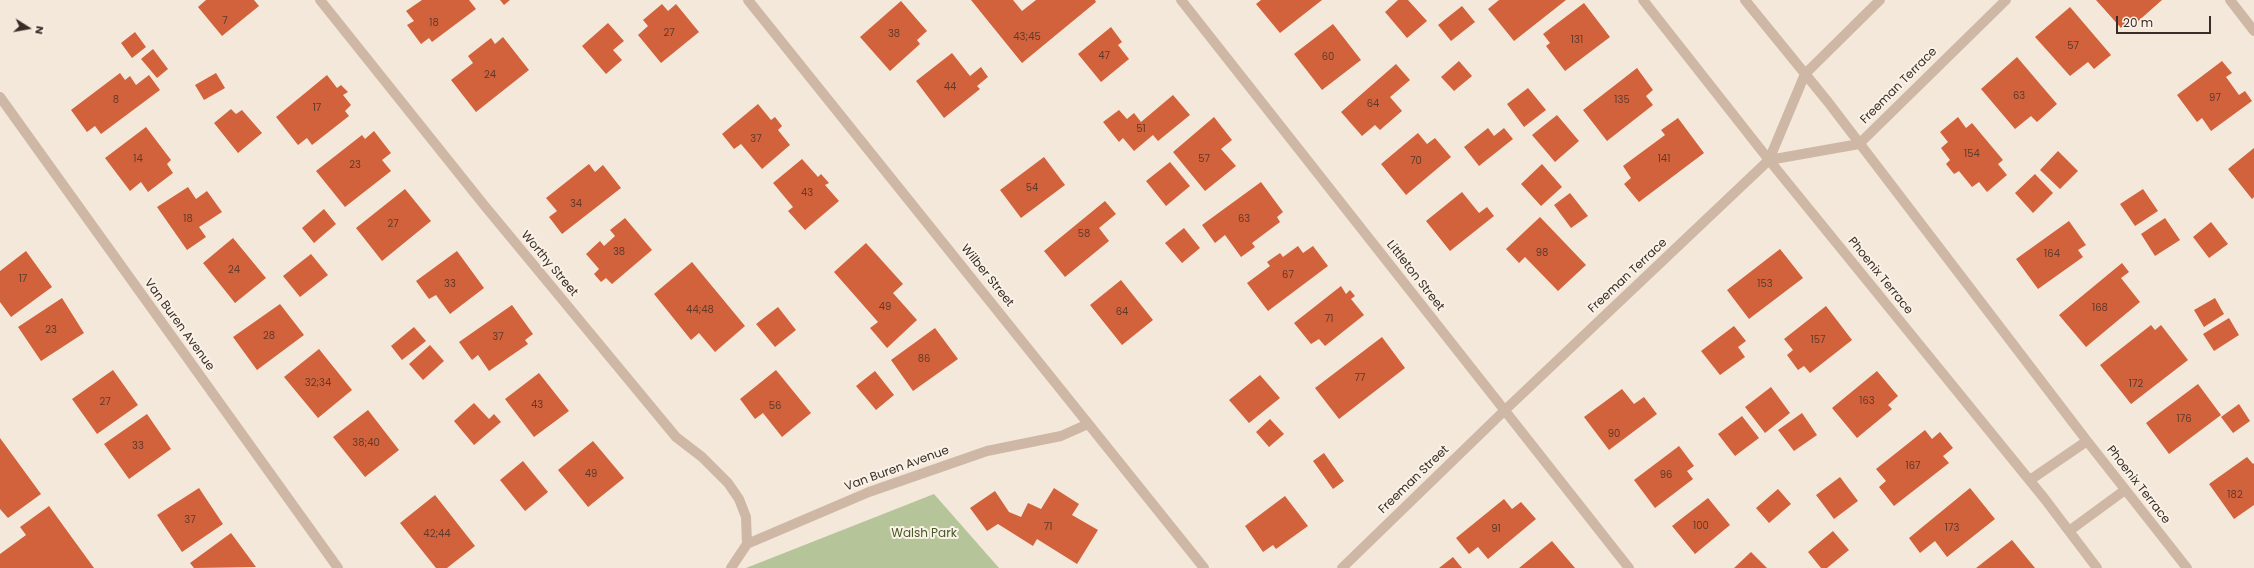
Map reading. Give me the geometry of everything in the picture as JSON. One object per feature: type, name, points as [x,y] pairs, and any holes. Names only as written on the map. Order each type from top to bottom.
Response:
[{"type":"street","name":"Worthy Street","points":[[320,0],[484,205],[676,437],[702,457],[728,483],[739,499],[746,517],[747,544]]},
{"type":"street","name":"Wilber Street","points":[[748,0],[1204,568]]},
{"type":"street","name":"Littleton Street","points":[[1181,0],[1504,412],[1629,568]]},
{"type":"street","name":"Phoenix Terrace","points":[[1643,0],[1769,160],[2030,480],[2097,568]]},
{"type":"street","name":"Phoenix Terrace","points":[[1745,0],[1805,74],[2087,441],[2187,568]]},
{"type":"street","name":"Freeman Terrace","points":[[1504,412],[1769,160],[1805,74],[1880,0]]},
{"type":"street","name":"Freeman Terrace","points":[[1859,144],[2006,0]]},
{"type":"street","points":[[2230,0],[2254,31]]},
{"type":"street","name":"Van Buren Avenue","points":[[0,97],[338,568]]},
{"type":"street","points":[[1769,160],[1859,144]]},
{"type":"street","name":"Freeman Street","points":[[1342,568],[1504,412]]},
{"type":"street","name":"Van Buren Avenue","points":[[747,544],[869,492],[987,451],[1061,436],[1088,424]]},
{"type":"street","points":[[2030,480],[2087,441]]},
{"type":"street","points":[[2069,531],[2125,490]]},
{"type":"street","points":[[731,568],[747,544]]},
{"type":"green space","name":"Walsh Park","points":[[934,494],[999,568],[746,568]]},
{"type":"building","points":[[206,0],[254,0],[259,6],[222,36],[198,7]]},
{"type":"building","points":[[422,0],[469,0],[476,9],[432,42],[429,38],[421,44],[407,25],[414,21],[406,11]]},
{"type":"building","points":[[500,0],[510,0],[504,5]]},
{"type":"building","points":[[971,0],[1013,0],[1022,11],[1036,0],[1095,0],[1096,2],[1022,63]]},
{"type":"building","points":[[1261,0],[1322,0],[1280,33],[1256,4]]},
{"type":"building","points":[[1398,0],[1408,0],[1427,21],[1407,38],[1385,12]]},
{"type":"building","points":[[1499,0],[1566,0],[1514,41],[1488,9]]},
{"type":"building","points":[[2096,0],[2162,0],[2136,23],[2132,18],[2121,28]]},
{"type":"building","points":[[901,1],[927,31],[917,40],[920,44],[890,71],[860,37]]},
{"type":"building","points":[[1584,3],[1610,37],[1565,71],[1546,46],[1550,43],[1543,34]]},
{"type":"building","points":[[662,4],[668,11],[676,4],[699,32],[661,63],[638,35],[648,26],[643,20]]},
{"type":"building","points":[[1462,6],[1475,22],[1451,41],[1438,25]]},
{"type":"building","points":[[2070,7],[2111,55],[2094,69],[2088,62],[2070,76],[2035,37]]},
{"type":"building","points":[[608,23],[624,41],[613,50],[622,60],[606,74],[582,46]]},
{"type":"building","points":[[1333,24],[1361,60],[1322,90],[1294,54]]},
{"type":"building","points":[[1111,27],[1122,42],[1118,45],[1129,59],[1101,82],[1078,54]]},
{"type":"building","points":[[135,32],[146,47],[132,58],[121,43]]},
{"type":"building","points":[[503,37],[529,70],[476,112],[451,80],[473,63],[468,56],[491,38],[495,44]]},
{"type":"building","points":[[153,49],[168,69],[157,78],[141,59]]},
{"type":"building","points":[[952,53],[970,76],[981,67],[988,77],[977,86],[980,89],[944,118],[916,81]]},
{"type":"building","points":[[2017,57],[2057,104],[2037,122],[2031,116],[2015,129],[1981,89]]},
{"type":"building","points":[[1459,61],[1472,76],[1454,91],[1441,77]]},
{"type":"building","points":[[2222,61],[2232,73],[2226,77],[2239,95],[2245,91],[2252,101],[2211,131],[2202,118],[2197,122],[2177,95]]},
{"type":"building","points":[[1396,64],[1410,80],[1390,97],[1402,111],[1380,130],[1375,125],[1362,136],[1341,112]]},
{"type":"building","points":[[1637,68],[1653,90],[1646,96],[1653,105],[1607,141],[1583,110]]},
{"type":"building","points":[[120,73],[125,80],[130,76],[136,85],[149,75],[160,90],[101,134],[95,126],[87,132],[71,110]]},
{"type":"building","points":[[216,73],[225,88],[204,100],[195,85]]},
{"type":"building","points":[[327,75],[337,88],[341,85],[348,92],[343,95],[351,105],[345,111],[349,116],[312,145],[307,138],[298,145],[276,117]]},
{"type":"building","points":[[1528,88],[1546,110],[1524,127],[1507,104]]},
{"type":"building","points":[[1173,95],[1190,115],[1158,141],[1153,135],[1134,151],[1123,138],[1119,142],[1103,122],[1119,110],[1127,119],[1134,113],[1141,122]]},
{"type":"building","points":[[758,104],[771,120],[775,117],[782,126],[778,130],[790,145],[762,169],[741,144],[734,149],[722,134]]},
{"type":"building","points":[[231,109],[236,114],[242,110],[262,133],[238,153],[214,123]]},
{"type":"building","points":[[1557,115],[1579,141],[1555,162],[1532,135]]},
{"type":"building","points":[[1214,117],[1232,140],[1221,149],[1236,166],[1205,191],[1173,152]]},
{"type":"building","points":[[1958,117],[1966,128],[1972,123],[2003,160],[1998,164],[2007,175],[1987,192],[1979,182],[1972,187],[1959,171],[1954,174],[1946,164],[1950,160],[1941,148],[1948,142],[1940,132]]},
{"type":"building","points":[[1678,118],[1704,153],[1639,202],[1624,184],[1631,178],[1623,166],[1665,135],[1661,130]]},
{"type":"building","points":[[146,127],[171,160],[167,164],[173,173],[148,192],[141,182],[130,191],[105,158]]},
{"type":"building","points":[[1488,128],[1494,136],[1504,128],[1513,139],[1479,166],[1464,147]]},
{"type":"building","points":[[374,131],[391,153],[382,160],[391,171],[345,207],[316,171],[362,135],[365,139]]},
{"type":"building","points":[[1418,133],[1427,144],[1435,138],[1451,157],[1406,195],[1381,164]]},
{"type":"building","points":[[2254,148],[2254,197],[2252,199],[2228,169]]},
{"type":"building","points":[[2058,151],[2078,171],[2060,189],[2040,170]]},
{"type":"building","points":[[1044,157],[1065,185],[1021,218],[1000,190]]},
{"type":"building","points":[[802,159],[818,177],[821,174],[829,183],[825,185],[839,201],[805,230],[788,211],[793,207],[773,183]]},
{"type":"building","points":[[1170,162],[1190,186],[1166,206],[1146,181]]},
{"type":"building","points":[[589,164],[595,172],[603,165],[621,188],[562,234],[549,217],[557,211],[546,198]]},
{"type":"building","points":[[1542,164],[1562,187],[1541,206],[1521,184]]},
{"type":"building","points":[[2035,174],[2053,193],[2033,213],[2015,193]]},
{"type":"building","points":[[1261,182],[1283,212],[1277,217],[1280,222],[1252,243],[1255,247],[1241,257],[1225,235],[1215,243],[1202,225]]},
{"type":"building","points":[[188,187],[196,199],[207,191],[222,212],[199,227],[206,237],[187,250],[157,207]]},
{"type":"building","points":[[405,189],[431,221],[382,261],[356,228]]},
{"type":"building","points":[[2143,189],[2158,211],[2135,226],[2120,204]]},
{"type":"building","points":[[1462,192],[1479,213],[1487,207],[1494,216],[1450,251],[1426,221]]},
{"type":"building","points":[[1570,193],[1588,216],[1571,228],[1554,205]]},
{"type":"building","points":[[1105,201],[1116,214],[1099,228],[1109,241],[1065,277],[1044,251]]},
{"type":"building","points":[[324,209],[336,224],[314,243],[302,228]]},
{"type":"building","points":[[1540,217],[1586,265],[1558,291],[1525,257],[1519,263],[1506,249]]},
{"type":"building","points":[[625,218],[652,250],[612,284],[606,278],[601,282],[594,274],[599,269],[586,254],[600,241],[604,246],[615,236],[610,230]]},
{"type":"building","points":[[2165,218],[2180,240],[2155,256],[2141,234]]},
{"type":"building","points":[[2069,221],[2086,245],[2078,250],[2083,257],[2038,289],[2016,259]]},
{"type":"building","points":[[2211,222],[2228,244],[2209,258],[2193,237]]},
{"type":"building","points":[[1184,228],[1200,248],[1182,263],[1165,243]]},
{"type":"building","points":[[233,238],[266,278],[235,303],[203,263]]},
{"type":"building","points":[[866,243],[903,284],[893,293],[917,320],[887,348],[870,328],[878,322],[834,272]]},
{"type":"building","points":[[1298,246],[1303,253],[1313,246],[1328,266],[1268,311],[1247,283],[1270,266],[1267,262],[1280,253],[1283,257]]},
{"type":"building","points":[[1780,249],[1803,278],[1749,319],[1727,290]]},
{"type":"building","points":[[26,251],[52,287],[11,317],[0,302],[0,271]]},
{"type":"building","points":[[457,251],[484,288],[450,314],[436,295],[429,299],[416,281]]},
{"type":"building","points":[[311,254],[328,275],[300,297],[283,276]]},
{"type":"building","points":[[692,262],[745,326],[715,352],[699,333],[691,340],[654,294]]},
{"type":"building","points":[[2122,263],[2129,272],[2121,278],[2140,302],[2086,347],[2059,315]]},
{"type":"building","points":[[1121,280],[1153,320],[1122,345],[1090,305]]},
{"type":"building","points":[[1341,286],[1346,294],[1350,290],[1355,296],[1351,299],[1364,315],[1325,346],[1319,339],[1311,344],[1294,323]]},
{"type":"building","points":[[62,298],[84,333],[41,361],[18,327]]},
{"type":"building","points":[[2215,298],[2224,314],[2204,327],[2194,310]]},
{"type":"building","points":[[280,304],[304,335],[257,370],[233,337]]},
{"type":"building","points":[[512,305],[533,334],[525,340],[528,344],[489,371],[478,355],[472,360],[459,342]]},
{"type":"building","points":[[1826,306],[1852,340],[1810,373],[1804,366],[1798,370],[1787,355],[1793,350],[1784,339]]},
{"type":"building","points":[[778,307],[796,330],[775,347],[756,324]]},
{"type":"building","points":[[2229,318],[2239,335],[2214,351],[2203,334]]},
{"type":"building","points":[[2151,325],[2155,330],[2161,325],[2188,360],[2131,404],[2100,365]]},
{"type":"building","points":[[1734,326],[1746,341],[1738,347],[1745,357],[1720,375],[1701,351]]},
{"type":"building","points":[[414,327],[426,341],[402,360],[391,346]]},
{"type":"building","points":[[935,328],[958,359],[913,391],[891,360]]},
{"type":"building","points":[[1382,337],[1405,368],[1339,419],[1315,388]]},
{"type":"building","points":[[430,345],[444,361],[423,380],[409,364]]},
{"type":"building","points":[[319,349],[352,390],[318,418],[284,377]]},
{"type":"building","points":[[113,370],[138,405],[97,434],[72,399]]},
{"type":"building","points":[[776,370],[811,413],[782,437],[763,413],[755,419],[740,399]]},
{"type":"building","points":[[875,371],[894,395],[876,410],[856,386]]},
{"type":"building","points":[[1877,371],[1898,396],[1888,405],[1892,409],[1857,438],[1832,408]]},
{"type":"building","points":[[539,373],[569,411],[534,437],[505,399]]},
{"type":"building","points":[[1260,375],[1280,398],[1249,423],[1229,400]]},
{"type":"building","points":[[2198,384],[2221,415],[2169,454],[2146,423]]},
{"type":"building","points":[[1771,387],[1790,413],[1765,433],[1745,407]]},
{"type":"building","points":[[1622,389],[1634,404],[1644,397],[1657,414],[1609,450],[1584,417]]},
{"type":"building","points":[[474,403],[489,419],[494,414],[501,422],[474,445],[454,421]]},
{"type":"building","points":[[2239,404],[2250,421],[2233,433],[2221,417]]},
{"type":"building","points":[[368,410],[399,450],[365,477],[333,437]]},
{"type":"building","points":[[1802,413],[1817,435],[1794,451],[1778,430]]},
{"type":"building","points":[[147,414],[171,449],[129,479],[104,444]]},
{"type":"building","points":[[1742,416],[1759,438],[1735,456],[1718,434]]},
{"type":"building","points":[[1270,419],[1284,434],[1269,447],[1256,432]]},
{"type":"building","points":[[1925,430],[1932,439],[1940,432],[1953,448],[1943,456],[1949,463],[1894,506],[1879,487],[1886,481],[1876,469]]},
{"type":"building","points":[[0,438],[41,494],[8,518],[0,509]]},
{"type":"building","points":[[593,441],[624,478],[588,507],[558,470]]},
{"type":"building","points":[[1679,446],[1694,466],[1687,471],[1693,479],[1655,508],[1634,480]]},
{"type":"building","points":[[1324,453],[1344,481],[1333,489],[1313,461]]},
{"type":"building","points":[[2247,457],[2253,464],[2254,463],[2254,505],[2234,519],[2209,484]]},
{"type":"building","points":[[523,461],[548,492],[525,511],[500,480]]},
{"type":"building","points":[[1840,477],[1858,501],[1834,519],[1816,495]]},
{"type":"building","points":[[199,488],[223,524],[182,552],[157,515]]},
{"type":"building","points":[[1054,488],[1079,504],[1072,515],[1098,530],[1077,564],[1037,539],[1033,546],[998,524],[987,531],[970,508],[995,491],[1009,512],[1021,517],[1028,503],[1041,509]]},
{"type":"building","points":[[1970,488],[1995,519],[1947,557],[1935,541],[1920,553],[1909,538]]},
{"type":"building","points":[[1778,489],[1791,504],[1769,523],[1756,508]]},
{"type":"building","points":[[435,495],[475,546],[447,568],[436,568],[400,523]]},
{"type":"building","points":[[1285,496],[1308,526],[1276,549],[1273,545],[1263,552],[1245,526]]},
{"type":"building","points":[[1708,498],[1730,525],[1695,554],[1672,526]]},
{"type":"building","points":[[1504,499],[1512,509],[1521,502],[1536,519],[1488,559],[1478,547],[1469,554],[1456,538]]},
{"type":"building","points":[[49,506],[94,568],[0,568],[0,554],[26,535],[20,527]]},
{"type":"building","points":[[1833,531],[1849,550],[1827,568],[1821,568],[1808,552]]},
{"type":"building","points":[[231,533],[256,567],[194,568],[190,563]]},
{"type":"building","points":[[2012,540],[2035,568],[1976,568]]},
{"type":"building","points":[[1552,541],[1575,568],[1519,568]]},
{"type":"building","points":[[1751,552],[1767,568],[1734,568]]},
{"type":"building","points":[[1453,557],[1462,568],[1439,568]]}]
